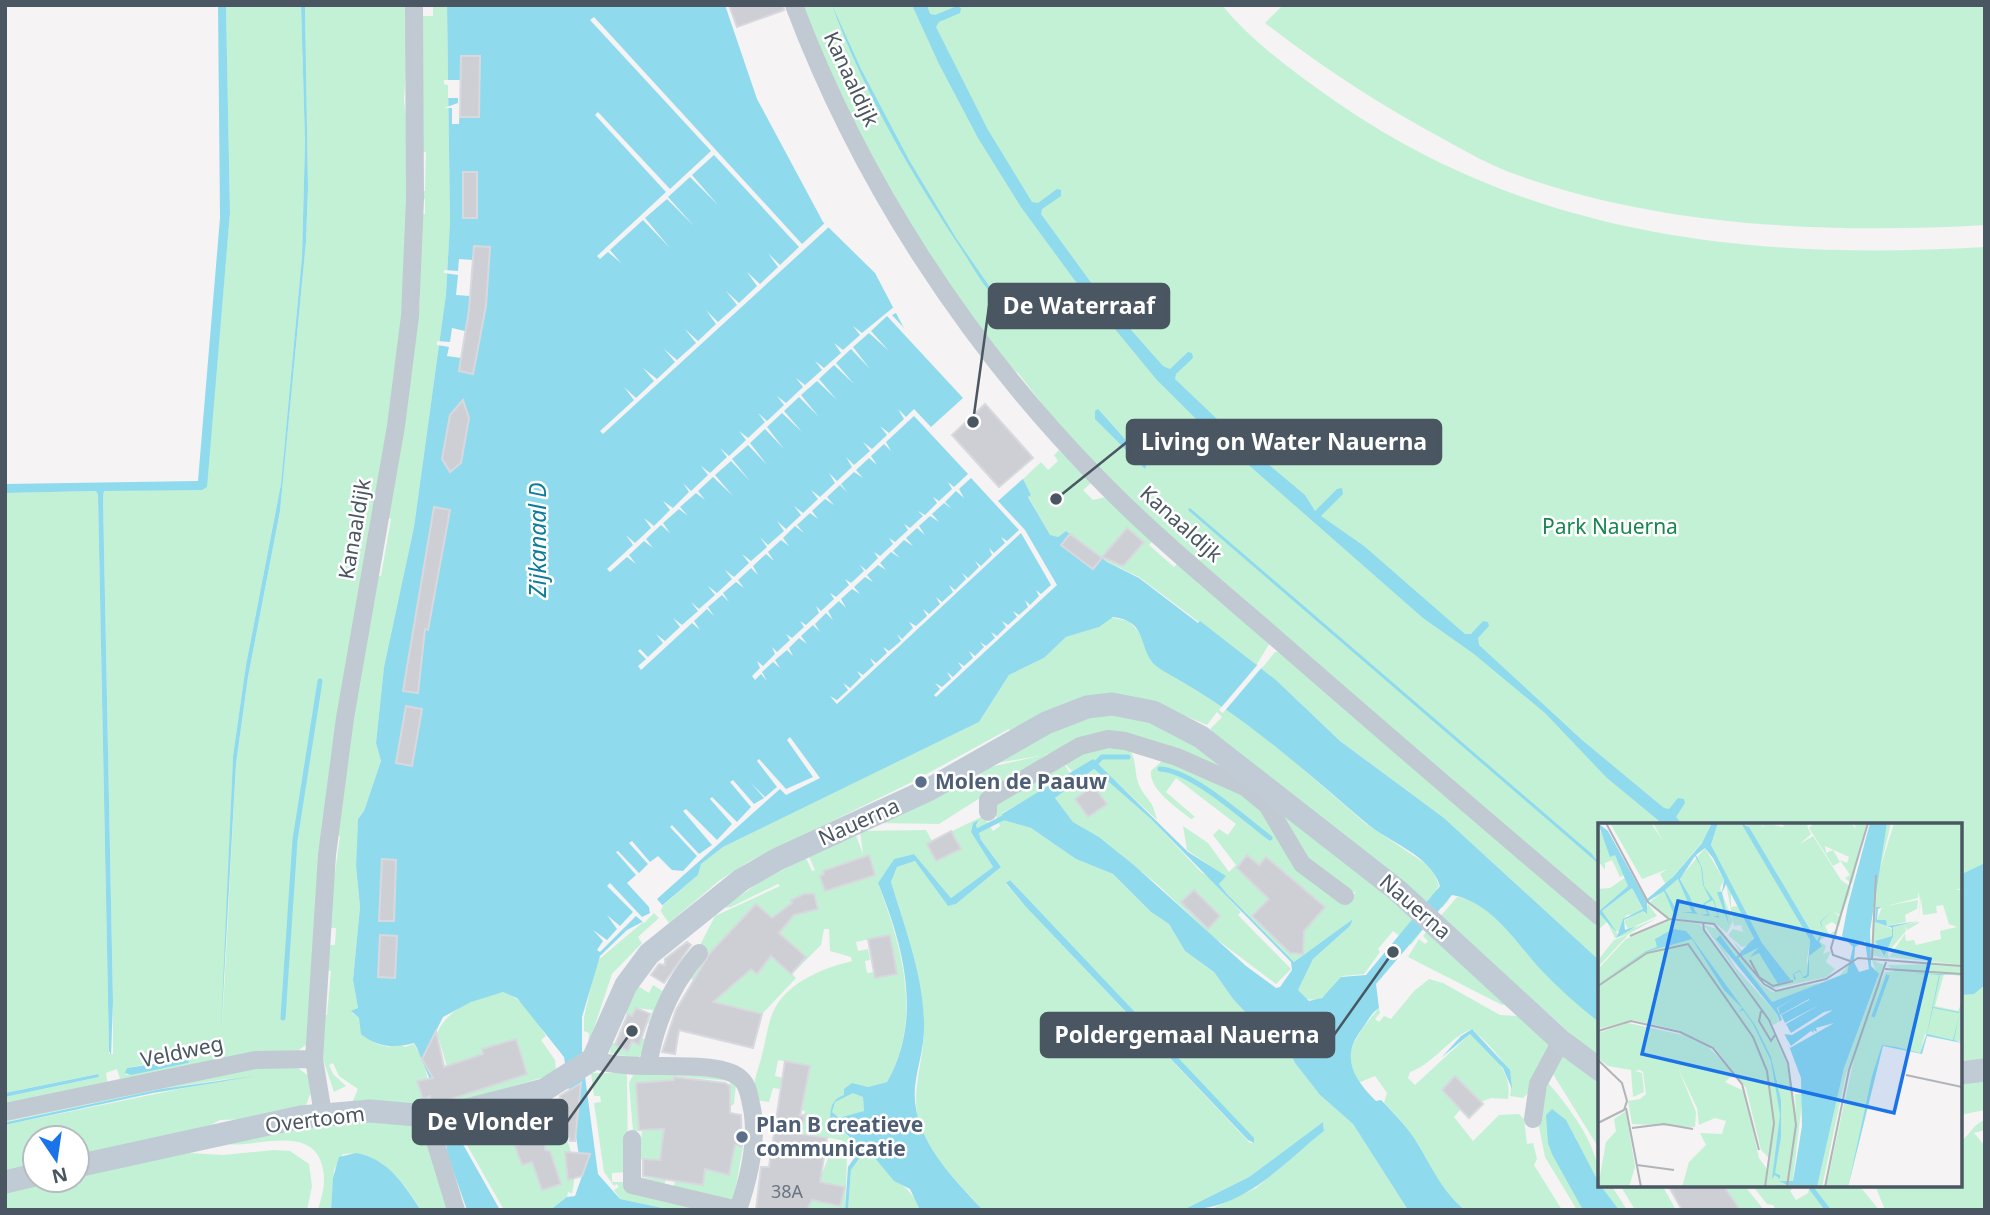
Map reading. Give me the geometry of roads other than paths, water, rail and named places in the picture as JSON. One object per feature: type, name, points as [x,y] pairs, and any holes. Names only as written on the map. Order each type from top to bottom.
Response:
[{"type":"street","name":"Kanaaldijk","points":[[314,1059],[327,855],[335,785],[407,351],[414,231],[414,5]]},
{"type":"street","name":"Kanaaldijk","points":[[794,5],[849,132],[918,250],[996,360],[1073,452],[1191,564],[1598,914]]},
{"type":"street","name":"Nauerna","points":[[591,1061],[619,999],[638,967],[660,944],[722,894],[778,859],[905,801],[1046,723],[1070,713],[1112,704],[1153,712],[1201,737],[1257,788],[1417,907],[1561,1041],[1598,1069]]},
{"type":"street","name":"Nauerna","points":[[988,812],[988,800],[1000,790],[1068,751],[1108,739],[1125,741],[1177,757],[1257,788],[1303,863],[1345,896]]},
{"type":"street","points":[[648,1066],[652,1043],[665,1004],[699,953]]},
{"type":"street","points":[[1533,1119],[1538,1084],[1561,1041]]},
{"type":"street","name":"Veldweg","points":[[5,1112],[255,1060],[314,1059]]},
{"type":"street","points":[[314,1059],[323,1114]]},
{"type":"street","points":[[591,1061],[614,1065],[724,1069],[746,1084],[755,1129],[738,1210],[632,1185],[632,1139]]},
{"type":"street","name":"Overtoom","points":[[91,1163],[323,1114],[370,1111],[443,1116],[523,1097],[552,1086],[591,1061]]},
{"type":"street","points":[[1962,1073],[1985,1070]]},
{"type":"street","points":[[443,1116],[435,1141],[456,1210]]},
{"type":"water","points":[[218,5],[226,5],[230,213],[207,487],[202,490],[104,491],[103,497],[113,1002],[111,1055],[98,495],[96,491],[5,493],[5,484],[198,481],[220,218]]},
{"type":"water","points":[[301,5],[305,5],[308,188],[306,242],[280,511],[248,677],[236,764],[221,1030],[233,756],[246,665],[281,484],[302,256],[305,142]]},
{"type":"water","name":"Zijkanaal D","points":[[447,5],[725,5],[757,99],[823,222],[875,273],[907,334],[956,386],[1023,479],[1031,495],[1028,497],[1050,535],[1058,537],[1066,531],[1107,562],[1139,578],[1198,623],[1200,621],[1276,680],[1340,741],[1444,818],[1598,959],[1598,1021],[1549,978],[1491,915],[1466,899],[1452,895],[1376,984],[1379,1008],[1355,1040],[1352,1050],[1351,1059],[1356,1077],[1376,1101],[1381,1100],[1407,1128],[1443,1185],[1465,1210],[1408,1210],[1353,1124],[1320,1095],[1295,1063],[1285,1043],[1261,1029],[1233,999],[1214,972],[1185,951],[1169,924],[1151,912],[1113,874],[1076,859],[1031,828],[1003,820],[1002,814],[1093,759],[1188,852],[1226,876],[1219,884],[1294,962],[1353,919],[1350,926],[1313,959],[1298,990],[1309,1001],[1322,998],[1341,977],[1366,975],[1440,886],[1435,875],[1418,857],[1365,822],[1249,726],[1152,662],[1136,628],[1124,619],[1113,617],[1099,627],[1066,637],[1044,658],[1009,675],[979,722],[723,847],[701,864],[698,875],[644,921],[627,930],[600,956],[582,1017],[582,1054],[598,1174],[620,1199],[672,1210],[550,1210],[567,1197],[575,1196],[582,1176],[564,1057],[517,998],[503,992],[471,1002],[443,1017],[435,1033],[460,1139],[500,1210],[467,1210],[448,1156],[439,1102],[417,1048],[414,1043],[387,1046],[367,1039],[361,1034],[359,1018],[351,1011],[358,1008],[353,980],[360,907],[356,866],[358,819],[364,811],[381,761],[376,743],[384,667],[414,527],[446,294],[450,222]],"holes":[[[1094,769],[1151,819],[1291,962],[1292,970],[1280,987],[1276,988],[1246,966],[1135,866],[1099,837],[1073,822],[1055,798]]]},
{"type":"water","points":[[832,5],[861,69],[909,160],[956,238],[1007,312],[982,281],[906,160],[858,68]]},
{"type":"water","points":[[912,5],[927,5],[930,14],[935,15],[957,6],[961,8],[960,13],[939,22],[936,27],[988,130],[1032,202],[1038,203],[1057,189],[1061,190],[1061,196],[1042,209],[1041,214],[1100,295],[1163,366],[1170,369],[1188,352],[1192,353],[1193,358],[1176,374],[1175,379],[1237,438],[1305,495],[1315,511],[1337,489],[1342,488],[1343,494],[1321,516],[1364,546],[1465,634],[1471,634],[1483,621],[1488,622],[1489,626],[1478,638],[1479,645],[1582,740],[1664,808],[1669,809],[1678,798],[1684,799],[1685,803],[1676,817],[1681,823],[1662,823],[1607,778],[1545,713],[1474,654],[1423,618],[1194,417],[1156,379],[1073,278],[1021,207],[978,138]]},
{"type":"water","points":[[1098,409],[1147,464],[1145,469],[1095,419],[1095,411]]},
{"type":"water","points":[[1190,508],[1592,854],[1598,863],[1188,510]]},
{"type":"water","points":[[979,820],[976,825],[981,840],[1001,867],[956,904],[948,906],[915,861],[897,867],[891,882],[913,954],[921,992],[924,1036],[915,1087],[919,1123],[946,1169],[983,1210],[920,1210],[910,1189],[894,1181],[874,1157],[861,1156],[851,1170],[848,1210],[845,1210],[848,1167],[861,1148],[840,1128],[829,1125],[832,1107],[835,1100],[844,1095],[844,1089],[852,1083],[868,1087],[887,1082],[898,1058],[907,1008],[902,957],[878,883],[894,859],[914,854],[951,898],[993,867],[971,832],[973,823]],"holes":[[[853,1093],[863,1097],[864,1111],[839,1118],[832,1112],[835,1102]]]},
{"type":"water","points":[[1985,863],[1985,985],[1974,994],[1962,995],[1962,874]]},
{"type":"water","points":[[1010,880],[1254,1138],[1254,1143],[1248,1140],[1026,907],[1006,883]]},
{"type":"water","points":[[1472,1029],[1510,1070],[1512,1089],[1503,1068],[1470,1034],[1442,1057],[1461,1036]]},
{"type":"water","points":[[190,1058],[188,1063],[131,1075],[125,1073],[127,1068]]},
{"type":"water","points":[[98,1074],[99,1077],[5,1097],[5,1093]]},
{"type":"water","points":[[255,1076],[153,1093],[5,1125],[7,1122],[161,1089]]},
{"type":"water","points":[[1552,1109],[1566,1120],[1598,1181],[1598,1187],[1602,1187],[1619,1210],[1583,1210],[1552,1154],[1548,1143],[1546,1115]]},
{"type":"water","points":[[1323,1122],[1324,1131],[1260,1184],[1225,1203],[1183,1210],[1249,1177]]},
{"type":"water","points":[[356,1153],[378,1161],[394,1174],[421,1210],[331,1210],[333,1178],[339,1157]]},
{"type":"waterway","points":[[283,1018],[295,840],[320,681]]},
{"type":"waterway","points":[[1094,765],[1102,757],[1128,757]]},
{"type":"waterway","points":[[1160,769],[1202,786],[1270,838]]},
{"type":"waterway","points":[[977,836],[975,832],[1009,815]]},
{"type":"waterway","points":[[1812,1189],[1828,1210]]},
{"type":"place","name":"De Waterraaf","points":[[973,422]]},
{"type":"place","name":"Living on Water Nauerna","points":[[1056,499]]},
{"type":"place","name":"Molen de Paauw","points":[[921,782]]},
{"type":"place","name":"Poldergemaal Nauerna","points":[[1393,952]]},
{"type":"place","name":"De Vlonder","points":[[632,1031]]},
{"type":"place","name":"Plan B creatieve communicatie","points":[[742,1137]]},
{"type":"park label","name":"Park Nauerna","points":[[1610,527]]}]
